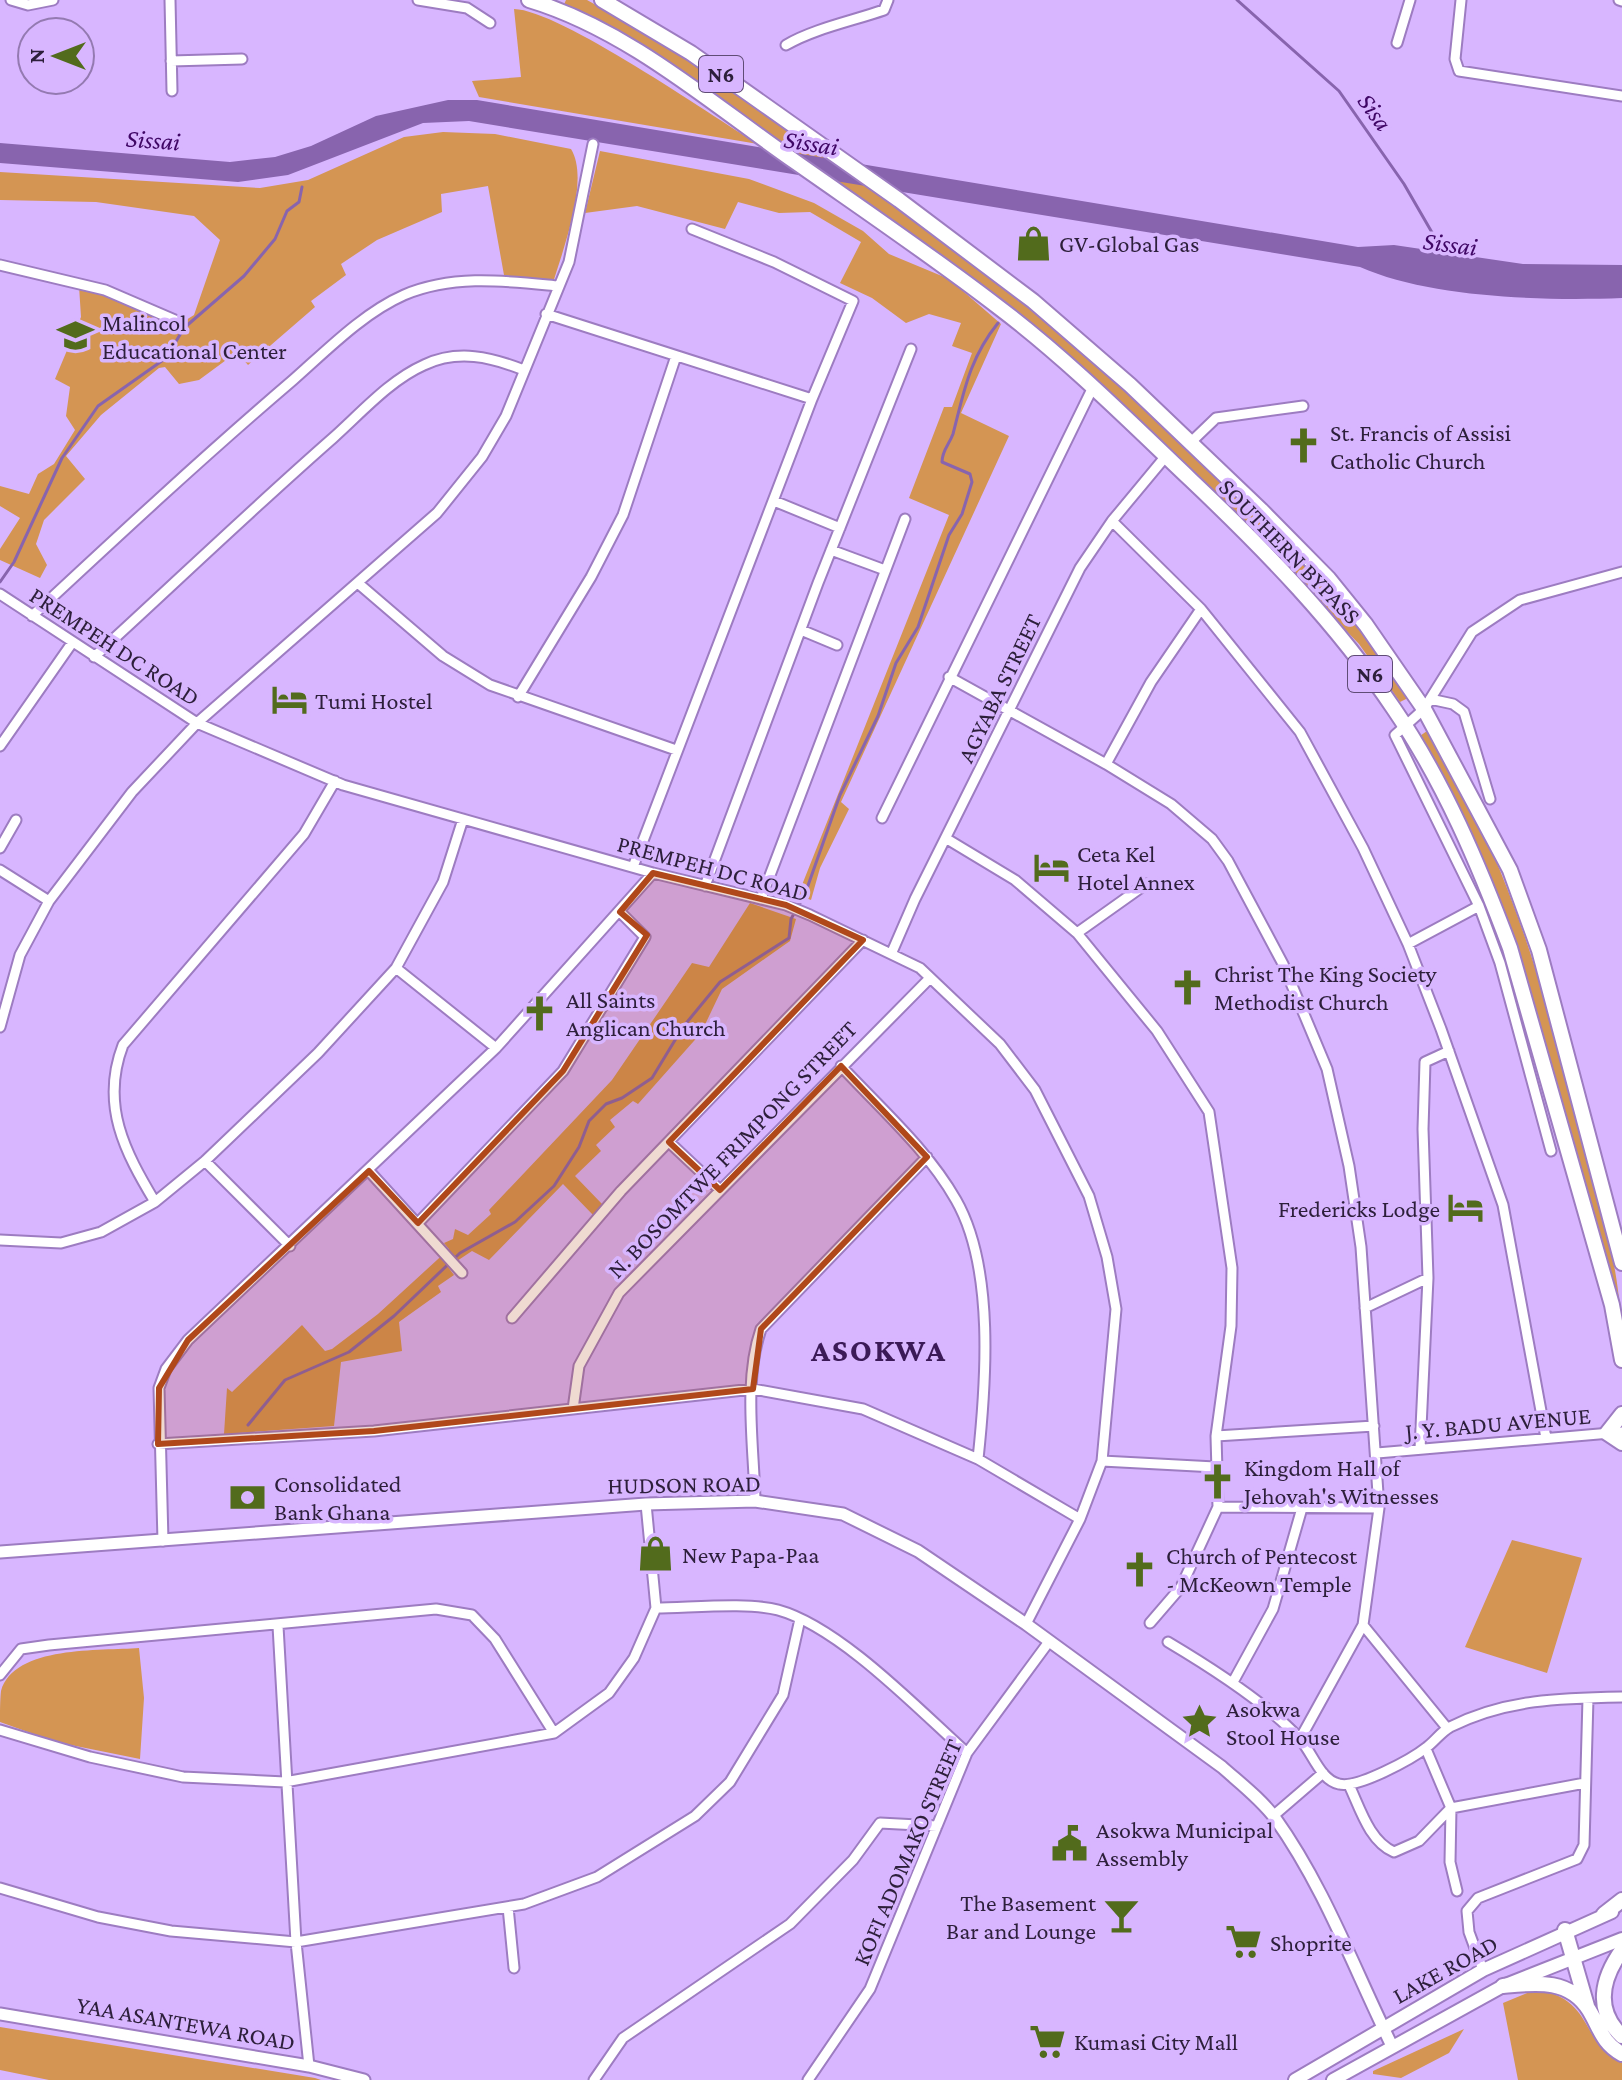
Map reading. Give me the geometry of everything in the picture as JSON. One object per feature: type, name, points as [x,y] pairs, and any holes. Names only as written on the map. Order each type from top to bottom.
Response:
[{"type":"highway","name":"SOUTHERN BYPASS","points":[[529,0],[601,30],[675,76],[998,307],[1093,387],[1166,456],[1303,590],[1360,659],[1405,725],[1469,845],[1510,948],[1612,1305],[1622,1360]]},
{"type":"highway","name":"SOUTHERN BYPASS","points":[[602,0],[691,53],[899,200],[1033,301],[1190,443],[1328,578],[1427,704],[1497,839],[1538,946],[1622,1263]]},
{"type":"highway","points":[[1622,1414],[1615,1433],[1622,1443]]},
{"type":"highway","points":[[1604,1914],[1622,1900]]},
{"type":"highway","points":[[1565,1930],[1588,2008],[1606,2043],[1622,2054]]},
{"type":"highway","points":[[1622,1950],[1606,1974],[1603,1999],[1609,2020],[1622,2036]]},
{"type":"highway","points":[[1503,1986],[1556,1985],[1588,2008]]},
{"type":"main road","name":"LAKE ROAD","points":[[1295,2080],[1483,1970],[1565,1930],[1622,1908]]},
{"type":"main road","name":"LAKE ROAD","points":[[1333,2080],[1503,1986],[1572,1956],[1622,1939]]},
{"type":"street","points":[[11,0],[28,5],[53,0]]},
{"type":"street","points":[[170,0],[172,91]]},
{"type":"street","points":[[418,0],[467,8],[490,23]]},
{"type":"street","points":[[786,45],[807,32],[837,28],[884,10],[888,0]]},
{"type":"street","points":[[1397,43],[1410,0]]},
{"type":"street","points":[[1461,0],[1455,59],[1459,71],[1622,96]]},
{"type":"street","points":[[171,61],[242,59]]},
{"type":"street","points":[[0,1027],[20,955],[49,901],[132,792],[197,723],[359,584],[437,513],[462,484],[506,416],[559,286],[577,230],[593,144]]},
{"type":"street","points":[[633,867],[812,399],[853,301],[774,262],[692,229]]},
{"type":"street","points":[[0,265],[105,290],[177,321]]},
{"type":"street","points":[[32,616],[256,411],[347,334],[395,300],[423,288],[472,280],[559,286]]},
{"type":"street","points":[[546,314],[812,399]]},
{"type":"street","points":[[705,886],[831,550],[911,349]]},
{"type":"street","points":[[94,657],[303,464],[409,373],[437,360],[466,356],[484,356],[524,370]]},
{"type":"street","points":[[518,697],[618,527],[676,356]]},
{"type":"street","points":[[882,818],[1093,387]]},
{"type":"street","points":[[1190,443],[1216,418],[1303,406]]},
{"type":"street","name":"AGYABA STREET","points":[[892,952],[915,899],[1080,568],[1112,521],[1166,456]]},
{"type":"street","points":[[774,501],[840,528]]},
{"type":"street","points":[[761,899],[905,519]]},
{"type":"street","points":[[1112,521],[1201,609],[1300,732],[1363,848],[1408,944],[1503,1205],[1546,1438]]},
{"type":"street","points":[[831,550],[885,570]]},
{"type":"street","points":[[1551,1151],[1500,963],[1479,906],[1418,777],[1395,739],[1396,731],[1427,704],[1472,632],[1520,600],[1622,572]]},
{"type":"street","points":[[359,584],[443,656],[518,697],[676,750]]},
{"type":"street","name":"PREMPEH DC ROAD","points":[[2,596],[197,723],[335,781],[653,873],[786,905],[810,915],[892,952],[930,978],[1000,1044],[1035,1090],[1089,1196],[1107,1257],[1116,1309],[1102,1461],[1080,1519],[1026,1624]]},
{"type":"street","points":[[1106,764],[1151,682],[1201,609]]},
{"type":"street","points":[[801,630],[837,645]]},
{"type":"street","points":[[0,746],[72,643]]},
{"type":"street","points":[[949,677],[1106,764],[1171,804],[1212,839],[1228,861],[1283,964],[1327,1069],[1349,1166],[1365,1308],[1379,1508],[1363,1625],[1300,1739]]},
{"type":"street","points":[[1427,704],[1453,704],[1464,712],[1490,799]]},
{"type":"street","points":[[155,1202],[125,1153],[114,1104],[112,1072],[123,1045],[304,834],[335,781]]},
{"type":"street","points":[[0,1240],[61,1243],[101,1232],[155,1202],[205,1161],[318,1053],[396,968],[443,882],[463,819]]},
{"type":"street","points":[[0,848],[16,820]]},
{"type":"street","points":[[947,839],[1015,880],[1077,933],[1157,1031],[1209,1112],[1232,1268],[1231,1326],[1216,1436],[1218,1507],[1181,1587],[1150,1623]]},
{"type":"street","points":[[0,870],[49,901]]},
{"type":"street","points":[[163,1541],[158,1444],[159,1388],[166,1369],[188,1340],[496,1048],[653,873]]},
{"type":"street","points":[[1077,933],[1146,884]]},
{"type":"street","points":[[1408,944],[1479,906]]},
{"type":"street","points":[[418,1223],[563,1071],[645,937],[620,912]]},
{"type":"street","points":[[512,1318],[669,1142],[863,940]]},
{"type":"street","points":[[396,968],[496,1048]]},
{"type":"street","name":"N. BOSOMTWE FRIMPONG STREET","points":[[573,1409],[579,1366],[619,1293],[930,978]]},
{"type":"street","points":[[1420,1449],[1428,1278],[1423,1129],[1425,1062],[1449,1051]]},
{"type":"street","points":[[841,1066],[927,1157],[957,1203],[975,1255],[983,1307],[985,1396],[978,1459]]},
{"type":"street","points":[[669,1142],[720,1190]]},
{"type":"street","points":[[755,1501],[753,1389],[755,1350],[761,1329],[927,1157]]},
{"type":"street","points":[[205,1161],[290,1246]]},
{"type":"street","points":[[369,1171],[447,1252],[462,1273]]},
{"type":"street","points":[[1365,1308],[1428,1278]]},
{"type":"street","points":[[158,1444],[374,1431],[753,1389],[863,1409],[978,1459],[1080,1519]]},
{"type":"street","points":[[1216,1436],[1374,1426]]},
{"type":"street","name":"J. Y. BADU AVENUE","points":[[1377,1453],[1615,1433]]},
{"type":"street","points":[[1102,1461],[1215,1467]]},
{"type":"street","name":"HUDSON ROAD","points":[[0,1552],[646,1504],[755,1501],[843,1514],[918,1551],[1026,1624],[1222,1767],[1273,1816],[1317,1885],[1392,2046]]},
{"type":"street","points":[[0,1730],[90,1757],[183,1777],[285,1782],[554,1733],[609,1693],[634,1658],[656,1608],[646,1504]]},
{"type":"street","points":[[1218,1507],[1379,1508]]},
{"type":"street","points":[[1233,1682],[1273,1609],[1302,1508]]},
{"type":"street","points":[[656,1608],[774,1609],[800,1619],[882,1677],[967,1753]]},
{"type":"street","points":[[0,1675],[21,1649],[149,1633],[278,1626],[436,1609],[472,1615],[495,1639],[554,1733]]},
{"type":"street","points":[[0,1888],[98,1917],[156,1928],[296,1942],[508,1907],[597,1877],[695,1816],[730,1782],[783,1695],[800,1619]]},
{"type":"street","points":[[1363,1625],[1447,1728]]},
{"type":"street","points":[[278,1626],[296,1942],[309,2066]]},
{"type":"street","points":[[1168,1642],[1233,1682],[1300,1739],[1323,1773],[1336,1784],[1349,1785],[1426,1749],[1447,1728],[1524,1701],[1622,1697]]},
{"type":"street","name":"KOFI ADOMAKO STREET","points":[[808,2080],[870,1989],[967,1753],[1048,1643]]},
{"type":"street","points":[[1483,1970],[1469,1932],[1467,1911],[1478,1898],[1577,1859],[1587,1825],[1588,1698]]},
{"type":"street","points":[[1426,1749],[1451,1808],[1450,1862],[1457,1891]]},
{"type":"street","points":[[1273,1816],[1323,1773]]},
{"type":"street","points":[[1349,1785],[1382,1847],[1394,1852],[1419,1841],[1451,1808],[1585,1783]]},
{"type":"street","points":[[594,2080],[623,2038],[790,1924],[853,1860],[880,1823],[937,1826]]},
{"type":"street","points":[[508,1907],[514,1968]]},
{"type":"street","name":"YAA ASANTEWA ROAD","points":[[0,2014],[309,2066],[364,2080]]},
{"type":"highlighted area","points":[[653,873],[786,905],[863,940],[669,1142],[720,1190],[841,1066],[927,1157],[761,1329],[753,1389],[374,1431],[158,1444],[159,1388],[188,1340],[369,1171],[418,1223],[563,1071],[647,935],[620,912]]},
{"type":"shaded area","points":[[566,0],[587,0],[673,48],[827,156],[817,170],[561,11]]},
{"type":"shaded area","points":[[514,9],[565,26],[758,144],[479,97],[472,81],[521,77]]},
{"type":"shaded area","points":[[448,100],[477,100],[1358,247],[1394,245],[1523,264],[1622,265],[1622,298],[1524,298],[1453,291],[1388,277],[1360,267],[469,121],[423,123],[288,175],[238,182],[0,163],[0,143],[230,162],[275,157],[311,146],[376,116]]},
{"type":"shaded area","points":[[443,132],[495,134],[571,149],[578,178],[576,196],[553,283],[504,275],[488,186],[441,194],[442,212],[377,240],[341,264],[346,275],[311,301],[315,307],[248,365],[237,352],[199,380],[179,384],[165,367],[159,368],[101,415],[66,456],[85,479],[44,520],[36,544],[47,565],[40,578],[0,560],[0,549],[20,518],[0,506],[0,486],[29,494],[38,474],[54,464],[75,430],[66,416],[70,387],[55,379],[81,317],[79,286],[101,292],[167,323],[170,330],[194,315],[220,240],[194,216],[96,202],[0,200],[0,172],[260,188],[308,180],[404,137]]},
{"type":"shaded area","points":[[600,151],[749,179],[814,203],[863,231],[889,254],[949,279],[1001,324],[961,413],[1009,436],[841,802],[849,809],[820,868],[811,900],[798,895],[949,515],[909,498],[944,407],[952,407],[972,353],[952,346],[961,323],[929,314],[906,323],[872,298],[840,283],[861,242],[810,212],[779,213],[738,202],[725,229],[637,206],[585,213]]},
{"type":"shaded area","points":[[832,159],[960,253],[1143,406],[1258,516],[1326,588],[1410,697],[1400,702],[1359,644],[1252,533],[1107,396],[822,173]]},
{"type":"shaded area","points":[[1427,731],[1480,824],[1537,973],[1608,1237],[1618,1292],[1622,1349],[1514,951],[1417,738]]},
{"type":"shaded area","points":[[750,903],[796,919],[790,941],[722,989],[701,1033],[638,1104],[633,1101],[610,1120],[615,1127],[596,1145],[601,1151],[575,1176],[603,1205],[593,1215],[563,1184],[489,1260],[472,1251],[448,1267],[454,1275],[438,1286],[441,1292],[399,1322],[402,1351],[341,1362],[334,1426],[224,1434],[227,1388],[232,1392],[302,1325],[325,1351],[332,1349],[378,1314],[449,1249],[444,1243],[453,1239],[455,1229],[468,1235],[491,1214],[489,1210],[612,1080],[692,963],[709,967]]},
{"type":"shaded area","points":[[1512,1540],[1582,1558],[1547,1673],[1465,1647]]},
{"type":"shaded area","points":[[139,1648],[144,1698],[140,1759],[56,1742],[0,1722],[1,1691],[9,1676],[23,1665],[61,1653]]},
{"type":"shaded area","points":[[1537,1989],[1556,1995],[1578,2011],[1598,2043],[1622,2063],[1622,2080],[1518,2080],[1503,2003]]},
{"type":"shaded area","points":[[0,2027],[321,2080],[49,2080],[0,2070]]},
{"type":"shaded area","points":[[1464,2029],[1449,2053],[1401,2078],[1373,2074],[1373,2071]]},
{"type":"waterway","name":"Sisa","points":[[1237,0],[1339,91],[1404,184],[1445,255]]},
{"type":"waterway","points":[[0,582],[14,562],[62,458],[98,406],[166,358],[184,328],[244,276],[275,239],[287,211],[299,202],[302,187]]},
{"type":"waterway","points":[[248,1425],[285,1380],[349,1352],[394,1316],[460,1253],[515,1222],[554,1186],[579,1147],[589,1121],[606,1104],[622,1098],[652,1078],[683,1027],[720,982],[789,938],[791,919],[805,894],[840,795],[878,716],[896,663],[918,627],[949,535],[962,514],[972,482],[970,474],[942,462],[942,458],[953,434],[974,363],[998,323]]},
{"type":"place","name":"GV-Global Gas","points":[[1033,243]]},
{"type":"place","name":"Malincol Educational Center","points":[[76,336]]},
{"type":"place","name":"St. Francis of Assisi Catholic Church","points":[[1304,446]]},
{"type":"place","name":"Tumi Hostel","points":[[289,700]]},
{"type":"place","name":"Ceta Kel Hotel Annex","points":[[1051,867]]},
{"type":"place","name":"Christ The King Society Methodist Church","points":[[1188,987]]},
{"type":"place","name":"All Saints Anglican Church","points":[[540,1013]]},
{"type":"place","name":"Fredericks Lodge","points":[[1466,1208]]},
{"type":"place","name":"Kingdom Hall of Jehovah's Witnesses","points":[[1218,1481]]},
{"type":"place","name":"Consolidated Bank Ghana","points":[[248,1497]]},
{"type":"place","name":"New Papa-Paa","points":[[656,1554]]},
{"type":"place","name":"Church of Pentecost - McKeown Temple","points":[[1140,1569]]},
{"type":"place","name":"Asokwa Stool House","points":[[1200,1722]]},
{"type":"place","name":"Asokwa Municipal Assembly","points":[[1070,1843]]},
{"type":"place","name":"The Basement Bar and Lounge","points":[[1122,1916]]},
{"type":"place","name":"Shoprite","points":[[1244,1942]]},
{"type":"place","name":"Kumasi City Mall","points":[[1048,2041]]},
{"type":"district","name":"ASOKWA","points":[[879,1350]]},
{"type":"water label","name":"Sissai","points":[[153,140]]},
{"type":"water label","name":"Sissai","points":[[811,143]]},
{"type":"water label","name":"Sissai","points":[[1450,244]]}]
